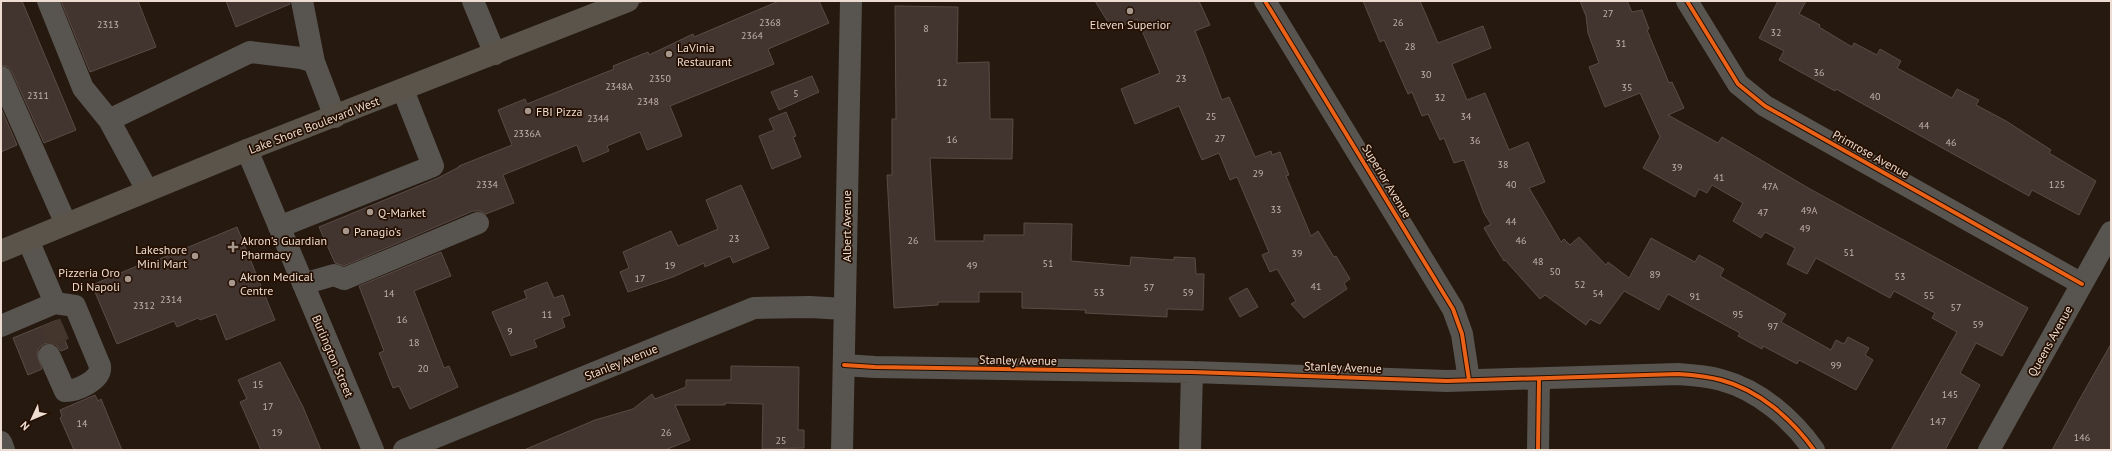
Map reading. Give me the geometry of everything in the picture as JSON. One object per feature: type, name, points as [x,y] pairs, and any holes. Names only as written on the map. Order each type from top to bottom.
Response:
[{"type":"main road","name":"Lake Shore Boulevard West","points":[[1,251],[247,150],[628,1]]},
{"type":"street","points":[[48,1],[83,88],[109,120],[147,190]]},
{"type":"street","points":[[302,1],[314,62],[335,116]]},
{"type":"street","points":[[473,1],[501,51]]},
{"type":"street","points":[[488,1],[501,51]]},
{"type":"street","name":"Albert Avenue","points":[[842,450],[851,1]]},
{"type":"street","name":"Superior Avenue","points":[[1265,1],[1453,309],[1462,334],[1469,380]]},
{"type":"street","name":"Primrose Avenue","points":[[1687,1],[1729,72],[1747,93],[1765,106],[2082,284]]},
{"type":"street","points":[[109,120],[250,52],[301,58],[314,62]]},
{"type":"street","points":[[1,77],[66,224]]},
{"type":"street","points":[[279,227],[433,166],[403,90]]},
{"type":"street","name":"Burlington Street","points":[[247,150],[373,450]]},
{"type":"street","points":[[303,284],[334,275],[344,279],[478,223]]},
{"type":"street","name":"Queens Avenue","points":[[1989,450],[2111,232]]},
{"type":"street","points":[[28,240],[44,315]]},
{"type":"street","points":[[1,326],[76,306],[100,366],[97,377],[78,388],[65,391],[56,353]]},
{"type":"street","name":"Stanley Avenue","points":[[404,450],[754,308],[810,306],[844,310]]},
{"type":"street","name":"Stanley Avenue","points":[[844,365],[875,367],[1192,372],[1447,381],[1678,374],[1723,380],[1758,396],[1780,412],[1793,424],[1814,450]]},
{"type":"street","points":[[1190,450],[1192,372]]},
{"type":"street","points":[[1538,450],[1539,379]]},
{"type":"street","points":[[1,442],[4,450]]},
{"type":"building","points":[[1,1],[22,1],[76,130],[44,143],[12,72],[8,67],[1,65]]},
{"type":"building","points":[[61,1],[138,1],[156,47],[90,72]]},
{"type":"building","points":[[226,1],[290,1],[290,4],[236,27]]},
{"type":"building","points":[[779,1],[819,1],[829,23],[768,49],[774,64],[670,106],[682,136],[647,150],[640,132],[607,146],[609,151],[583,162],[577,145],[503,175],[514,203],[486,214],[480,211],[473,211],[344,266],[335,263],[319,227],[438,178],[459,166],[512,145],[498,110],[525,99],[527,104],[614,69],[613,66],[648,52],[649,55],[693,34],[694,37]]},
{"type":"building","points":[[1095,1],[1199,1],[1210,25],[1195,31],[1222,100],[1229,97],[1255,157],[1271,151],[1272,155],[1280,152],[1289,175],[1286,176],[1311,236],[1318,231],[1334,257],[1336,256],[1350,279],[1344,283],[1347,289],[1304,318],[1291,304],[1296,301],[1277,269],[1270,272],[1262,255],[1269,252],[1237,177],[1230,180],[1219,153],[1202,160],[1179,106],[1135,124],[1121,89],[1160,73],[1137,19],[1113,30]]},
{"type":"building","points":[[1363,1],[1420,1],[1438,43],[1483,26],[1491,48],[1452,64],[1467,100],[1485,93],[1509,150],[1528,142],[1545,182],[1529,188],[1561,242],[1564,239],[1570,245],[1579,237],[1606,265],[1608,262],[1629,278],[1651,238],[1695,262],[1699,255],[1724,269],[1720,276],[1786,314],[1781,322],[1831,350],[1836,340],[1844,344],[1848,337],[1869,348],[1865,355],[1873,360],[1856,390],[1799,360],[1797,364],[1763,346],[1762,349],[1738,336],[1740,333],[1668,294],[1659,310],[1624,291],[1600,324],[1590,319],[1586,325],[1545,295],[1540,299],[1505,260],[1504,261],[1494,245],[1484,228],[1491,224],[1484,213],[1464,160],[1454,163],[1444,138],[1440,140],[1428,114],[1422,116],[1412,92],[1408,94],[1384,40],[1380,42]]},
{"type":"building","points":[[1580,1],[1627,1],[1632,12],[1642,10],[1649,29],[1647,30],[1669,83],[1672,82],[1684,108],[1668,115],[1718,143],[1722,137],[1810,189],[2028,308],[2002,356],[1976,343],[1960,373],[1980,385],[1945,450],[1891,450],[1957,332],[1932,318],[1935,313],[1894,291],[1890,298],[1816,258],[1807,274],[1787,264],[1795,248],[1765,232],[1761,238],[1733,221],[1743,203],[1712,185],[1707,193],[1699,189],[1695,197],[1643,168],[1660,137],[1640,93],[1605,107],[1589,67],[1599,63],[1588,33],[1586,16]]},
{"type":"building","points":[[1778,1],[1806,1],[1799,14],[1820,25],[1819,27],[1852,47],[1854,43],[1877,55],[1880,49],[1901,61],[1897,68],[1952,98],[1957,89],[1979,100],[1976,105],[2006,121],[2051,150],[2049,153],[2096,181],[2079,215],[2032,190],[2029,196],[1836,89],[1835,91],[1779,60],[1784,51],[1759,38]]},
{"type":"building","points":[[895,6],[958,7],[957,63],[989,62],[990,119],[1013,119],[1012,159],[930,158],[935,241],[984,241],[984,235],[1024,235],[1024,223],[1072,224],[1071,261],[1130,266],[1131,257],[1174,260],[1174,257],[1195,258],[1196,274],[1204,274],[1203,310],[1167,309],[1167,317],[1085,313],[1086,310],[1022,308],[1022,292],[979,292],[979,302],[938,302],[938,305],[894,308],[887,175],[892,175],[892,119],[896,119]]},
{"type":"building","points":[[812,76],[819,92],[779,110],[771,92]]},
{"type":"building","points":[[1,108],[17,145],[1,152]]},
{"type":"building","points":[[786,112],[796,136],[793,137],[801,157],[772,169],[759,136],[774,130],[769,119]]},
{"type":"building","points":[[741,185],[769,248],[733,263],[730,256],[705,267],[704,263],[673,277],[628,292],[620,272],[629,268],[623,252],[671,231],[678,246],[718,229],[706,200]]},
{"type":"building","points":[[237,227],[275,320],[226,340],[216,314],[200,320],[198,318],[177,327],[174,321],[117,344],[92,285],[137,266],[138,268]]},
{"type":"building","points":[[441,252],[451,276],[414,291],[444,368],[449,366],[458,387],[410,409],[399,386],[393,388],[379,353],[384,351],[359,286]]},
{"type":"building","points":[[547,282],[554,298],[563,295],[570,315],[562,318],[565,327],[534,340],[537,347],[511,356],[492,312],[527,298],[524,291]]},
{"type":"building","points":[[1247,288],[1258,307],[1240,317],[1229,298]]},
{"type":"building","points":[[57,320],[68,348],[61,351],[56,345],[50,343],[44,344],[39,348],[37,354],[42,369],[28,375],[13,338]]},
{"type":"building","points":[[2111,344],[2111,450],[2052,450],[2077,404]]},
{"type":"building","points":[[280,362],[303,407],[321,450],[261,450],[240,402],[247,399],[238,380]]},
{"type":"building","points":[[731,366],[799,367],[798,430],[804,430],[804,448],[762,449],[763,404],[725,403],[725,405],[675,405],[690,440],[665,450],[524,450],[595,420],[633,409],[652,394],[655,399],[686,387],[686,380],[731,380]]},
{"type":"building","points":[[95,395],[98,401],[101,399],[122,450],[74,450],[60,418],[62,416],[60,410]]},
{"type":"tunnel","points":[[50,323],[62,350]]},
{"type":"tram line","points":[[1,246],[289,128],[614,1]]},
{"type":"tram line","points":[[1,258],[250,155],[644,1]]},
{"type":"cycle path","points":[[1265,1],[1453,309],[1462,334],[1469,380]]},
{"type":"cycle path","points":[[1687,1],[1738,84],[1765,106],[2082,284]]},
{"type":"cycle path","points":[[844,365],[875,367],[1192,372],[1447,381],[1678,374],[1721,380],[1761,398],[1774,407],[1796,427],[1814,450]]},
{"type":"cycle path","points":[[1538,450],[1539,379]]},
{"type":"place","name":"Eleven Superior","points":[[1130,11]]},
{"type":"place","name":"LaVinia Restaurant","points":[[669,54]]},
{"type":"place","name":"FBI Pizza","points":[[528,111]]},
{"type":"place","name":"Q-Market","points":[[370,212]]},
{"type":"place","name":"Panagio's","points":[[346,231]]},
{"type":"place","name":"Akron's Guardian Pharmacy","points":[[233,247]]},
{"type":"place","name":"Lakeshore Mini Mart","points":[[195,256]]},
{"type":"place","name":"Pizzeria Oro Di Napoli","points":[[128,279]]},
{"type":"place","name":"Akron Medical Centre","points":[[232,283]]}]
